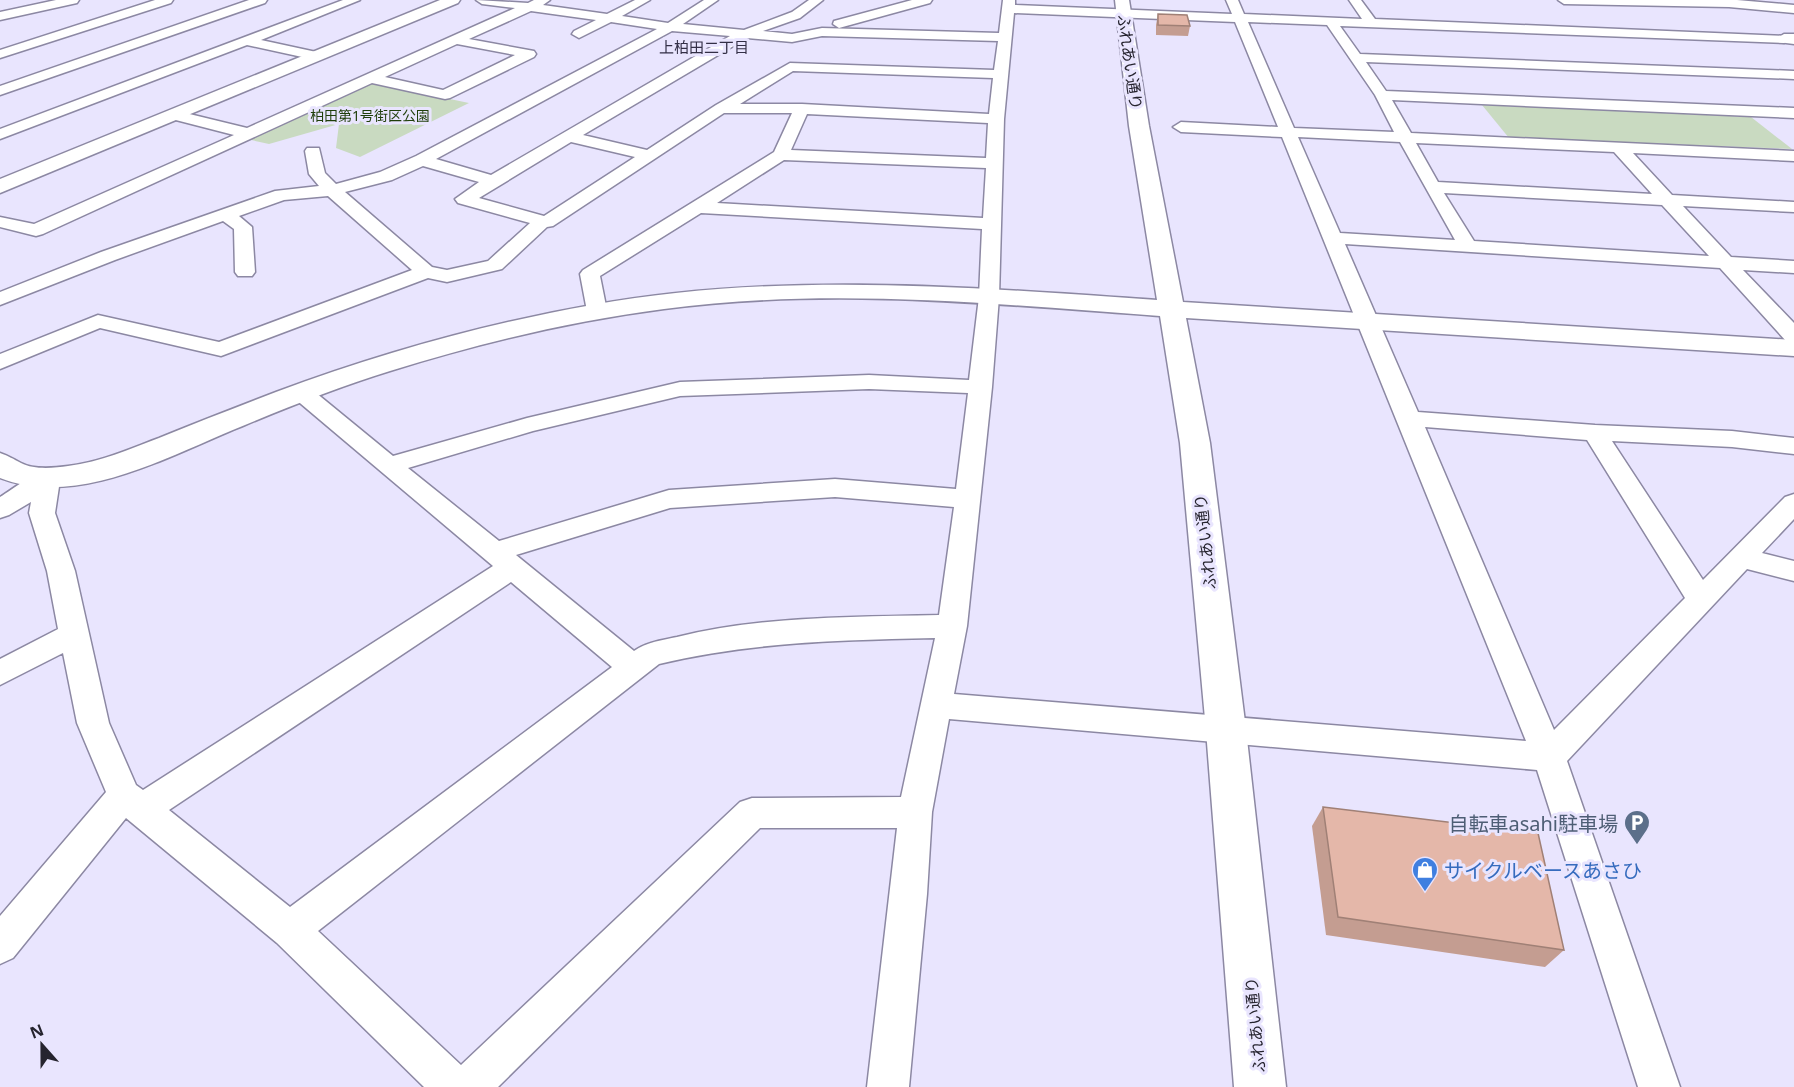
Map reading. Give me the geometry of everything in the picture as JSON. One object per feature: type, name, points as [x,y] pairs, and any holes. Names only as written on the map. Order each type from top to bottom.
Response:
[{"type":"street","points":[[0,16],[73,0]]},
{"type":"street","points":[[0,54],[167,0]]},
{"type":"street","points":[[0,91],[261,0]]},
{"type":"street","points":[[0,135],[354,0]]},
{"type":"street","points":[[0,187],[453,0]]},
{"type":"street","points":[[482,0],[670,27],[792,38],[822,32],[969,38],[1005,37]]},
{"type":"street","points":[[0,222],[36,230],[544,0]]},
{"type":"street","points":[[579,34],[644,0]]},
{"type":"street","points":[[0,298],[108,256],[281,195],[332,190],[386,176],[422,160],[670,27],[712,0]]},
{"type":"street","points":[[822,32],[841,23],[926,0]]},
{"type":"street","points":[[1232,0],[1370,322],[1549,757],[1659,1087]]},
{"type":"street","points":[[1355,0],[1371,23]]},
{"type":"street","points":[[1564,0],[1731,2],[1794,9]]},
{"type":"street","points":[[1601,1],[1733,111]]},
{"type":"street","points":[[1731,2],[1761,24],[1789,39]]},
{"type":"street","points":[[874,15],[835,10],[812,3],[796,15],[744,34],[464,199],[542,222],[552,220],[721,108],[790,68],[1001,74]]},
{"type":"street","points":[[888,1087],[909,894],[915,812],[952,626],[981,387],[993,224],[996,119],[1009,4],[1123,7],[1241,19],[1789,39]]},
{"type":"street","name":"ふれあい通り","points":[[1123,7],[1139,126],[1195,443],[1226,730],[1260,1087]]},
{"type":"street","points":[[1331,22],[1382,95],[1432,187],[1468,246]]},
{"type":"street","points":[[46,39],[128,59]]},
{"type":"street","points":[[372,78],[445,95],[529,54],[455,40]]},
{"type":"street","points":[[247,41],[316,56]]},
{"type":"street","points":[[1358,58],[1794,75]]},
{"type":"street","points":[[150,64],[171,69]]},
{"type":"street","points":[[1382,95],[1794,113]]},
{"type":"street","points":[[721,108],[802,109],[996,119]]},
{"type":"street","points":[[597,311],[590,274],[781,155],[802,109]]},
{"type":"street","points":[[172,115],[251,134]]},
{"type":"street","points":[[1181,127],[1794,156]]},
{"type":"street","points":[[571,137],[650,155]]},
{"type":"street","points":[[1619,148],[1794,336]]},
{"type":"street","points":[[313,151],[317,174],[332,190],[426,272],[447,276],[495,265],[542,222]]},
{"type":"street","points":[[781,155],[996,163]]},
{"type":"street","points":[[422,160],[493,181]]},
{"type":"street","points":[[1432,187],[1794,207]]},
{"type":"street","points":[[698,207],[993,224]]},
{"type":"street","points":[[225,214],[243,227],[245,272]]},
{"type":"street","points":[[1334,238],[1794,267]]},
{"type":"street","points":[[0,362],[98,321],[221,348],[426,272]]},
{"type":"street","points":[[0,509],[46,480],[107,469],[302,393],[443,346],[597,311],[696,297],[790,291],[988,297],[1794,348]]},
{"type":"street","points":[[389,465],[527,425],[680,389],[869,382],[981,387]]},
{"type":"street","points":[[302,393],[633,667]]},
{"type":"street","points":[[1410,419],[1595,433],[1732,439],[1794,446]]},
{"type":"street","points":[[1595,433],[1702,601]]},
{"type":"street","points":[[0,463],[6,470],[46,480]]},
{"type":"street","points":[[46,480],[42,513],[61,572],[93,723],[133,802],[290,930],[454,1087]]},
{"type":"street","points":[[0,945],[133,802],[503,560],[669,499],[835,488],[968,499]]},
{"type":"street","points":[[1549,757],[1702,601],[1794,503]]},
{"type":"street","points":[[1743,558],[1794,571]]},
{"type":"street","points":[[290,930],[650,655],[690,643],[782,631],[952,626]]},
{"type":"street","points":[[0,673],[74,634]]},
{"type":"street","points":[[937,705],[1549,757]]},
{"type":"street","points":[[468,1087],[752,813],[915,812]]},
{"type":"green space","name":"柏田第1号街区公園","points":[[373,83],[469,103],[360,157],[336,148],[339,124],[269,144],[242,138],[360,85]]},
{"type":"green space","points":[[1482,105],[1751,117],[1792,149],[1509,138]]},
{"type":"building","points":[[1158,14],[1187,15],[1190,26],[1158,25]]},
{"type":"building","name":"サイクルベースあさひ","points":[[1323,807],[1538,833],[1564,950],[1338,917]]},
{"type":"place","name":"自転車asahi駐車場","points":[[1637,846]]},
{"type":"place","name":"サイクルベースあさひ","points":[[1425,893]]},
{"type":"district","name":"上柏田二丁目","points":[[704,47]]}]
